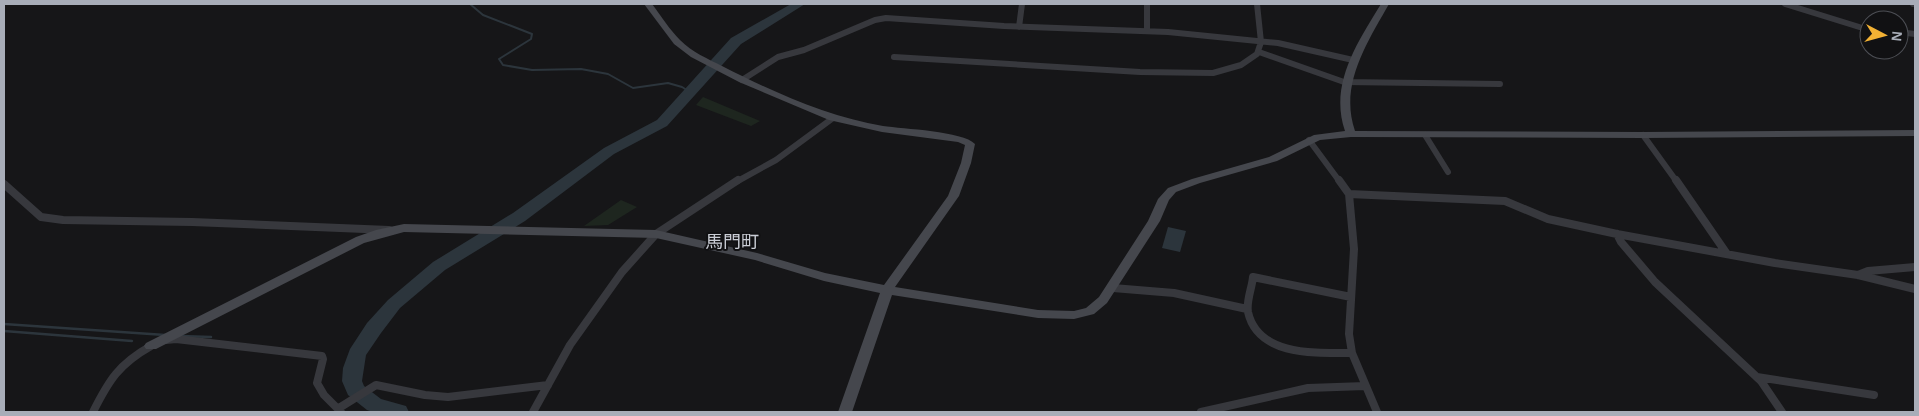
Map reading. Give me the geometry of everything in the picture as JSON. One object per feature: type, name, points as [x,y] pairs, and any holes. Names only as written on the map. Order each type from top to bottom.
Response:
[{"type":"street","points":[[648,4],[677,42],[694,55],[742,80],[833,118],[882,129],[961,139],[970,144],[966,163],[953,196],[887,290],[845,412]]},
{"type":"street","points":[[1019,27],[1022,4]]},
{"type":"street","points":[[1147,4],[1147,31]]},
{"type":"street","points":[[894,57],[1192,74],[1214,73],[1232,69],[1249,61],[1258,52],[1262,42],[1257,4]]},
{"type":"street","points":[[1352,134],[1345,114],[1344,102],[1353,60],[1385,4]]},
{"type":"street","points":[[1786,4],[1796,4]]},
{"type":"street","points":[[1786,4],[1859,27]]},
{"type":"street","points":[[742,80],[778,57],[804,50],[875,20],[886,18],[1019,27],[1147,31],[1289,45],[1353,60]]},
{"type":"street","points":[[1258,52],[1315,73],[1348,82],[1500,84]]},
{"type":"street","points":[[533,412],[570,345],[622,272],[656,234],[665,230],[726,187],[776,160],[833,118]]},
{"type":"street","points":[[93,412],[115,370],[129,358],[155,343],[360,240],[404,228],[656,234],[757,257],[824,277],[887,290],[981,306],[1068,316],[1090,310],[1104,300],[1154,221],[1164,199],[1172,190],[1196,181],[1273,159],[1318,136],[1352,134],[1643,136],[1915,133]]},
{"type":"street","points":[[1425,135],[1448,172]]},
{"type":"street","points":[[1643,136],[1700,213],[1727,254]]},
{"type":"street","points":[[1309,140],[1316,146],[1349,194],[1354,249],[1349,334],[1352,353],[1377,412]]},
{"type":"street","points":[[4,184],[40,216],[63,220],[192,222],[392,230]]},
{"type":"street","points":[[1349,194],[1504,201],[1548,219],[1617,234],[1858,275],[1915,289]]},
{"type":"street","points":[[1617,234],[1621,242],[1655,282],[1757,377],[1782,412]]},
{"type":"street","points":[[1858,275],[1868,272],[1915,267]]},
{"type":"street","points":[[1352,298],[1254,277],[1248,309],[1250,317],[1260,334],[1272,342],[1294,350],[1352,353]]},
{"type":"street","points":[[1112,288],[1174,293],[1248,309]]},
{"type":"street","points":[[155,343],[176,339],[322,356],[317,383],[324,395],[342,408],[376,385],[425,395],[448,397],[548,385]]},
{"type":"street","points":[[1757,377],[1874,395]]},
{"type":"street","points":[[1200,412],[1240,406],[1281,393],[1308,388],[1366,386]]},
{"type":"shaded area","points":[[703,97],[760,121],[751,126],[696,105]]},
{"type":"shaded area","points":[[621,200],[637,207],[608,225],[584,226]]},
{"type":"shaded area","points":[[1168,227],[1186,231],[1180,252],[1162,248]]},
{"type":"waterway","points":[[470,4],[483,15],[532,34],[531,39],[499,59],[503,65],[532,70],[581,69],[608,74],[633,88],[668,83],[682,87],[690,92]]},
{"type":"waterway","points":[[399,412],[374,405],[355,390],[352,381],[357,354],[374,328],[394,304],[439,266],[519,217],[609,151],[662,123],[736,41],[799,4]]},
{"type":"waterway","points":[[4,324],[165,335]]},
{"type":"waterway","points":[[4,331],[132,341]]},
{"type":"waterway","points":[[180,336],[211,337]]},
{"type":"district","name":"馬門町","points":[[732,242]]}]
